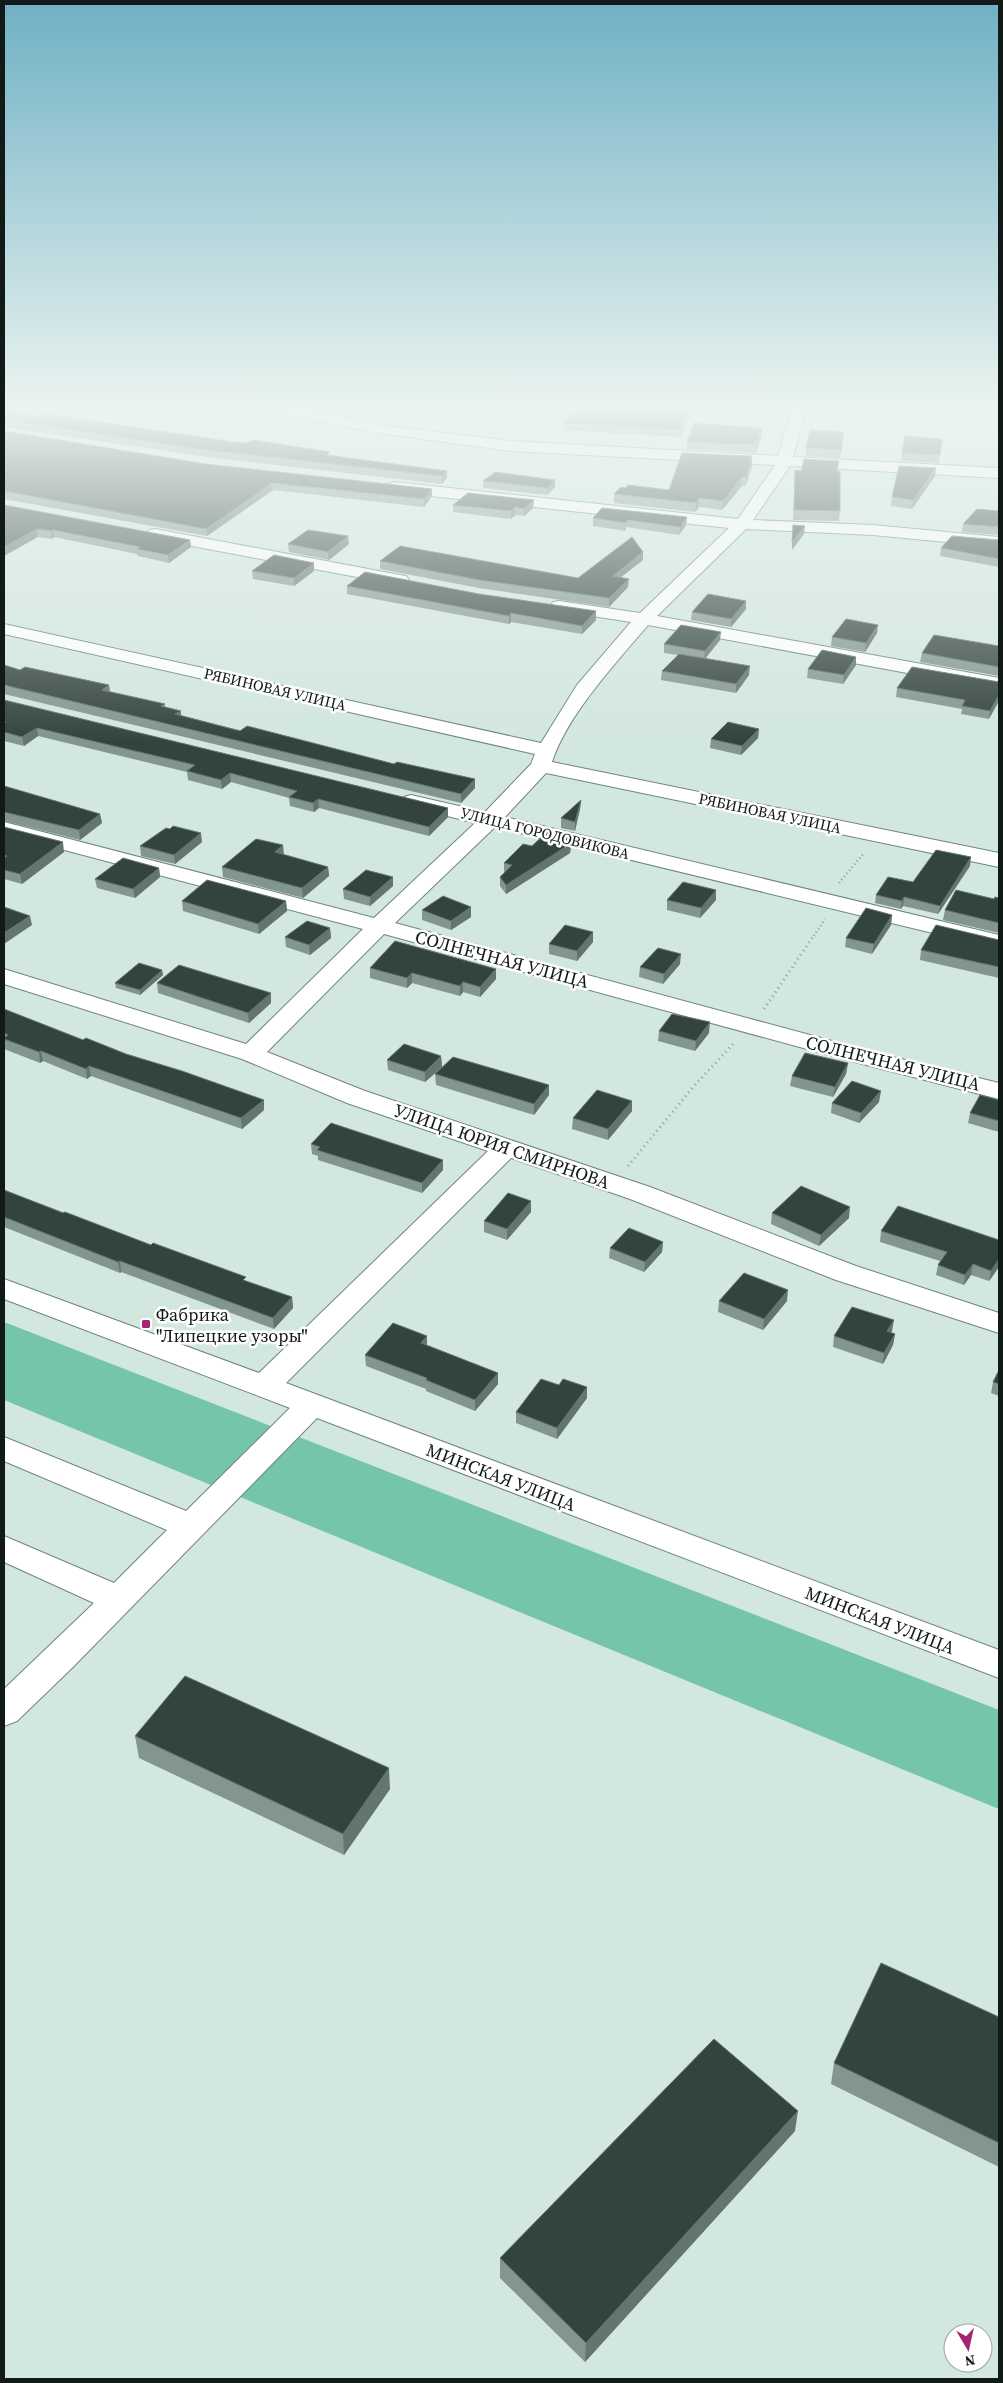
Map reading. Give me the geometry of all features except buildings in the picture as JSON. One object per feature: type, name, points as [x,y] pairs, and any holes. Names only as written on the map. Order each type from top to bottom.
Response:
[{"type":"street","points":[[689,518],[742,524],[873,530],[999,542]]},
{"type":"street","points":[[251,1054],[379,926],[490,820],[543,758],[584,689],[644,619],[746,518]]},
{"type":"street","points":[[139,531],[420,584]]},
{"type":"street","points":[[547,604],[644,619],[999,684]]},
{"type":"street","name":"РЯБИНОВАЯ УЛИЦА","points":[[4,629],[543,758],[999,860]]},
{"type":"street","name":"УЛИЦА ГОРОДОВИКОВА","points":[[395,797],[999,942]]},
{"type":"street","name":"СОЛНЕЧНАЯ УЛИЦА","points":[[4,828],[379,926],[841,1051],[999,1090]]},
{"type":"street","name":"УЛИЦА ЮРИЯ СМИРНОВА","points":[[4,976],[251,1054],[356,1097],[640,1193],[846,1273],[999,1322]]},
{"type":"street","points":[[263,1387],[506,1148]]},
{"type":"street","name":"МИНСКАЯ УЛИЦА","points":[[4,1288],[311,1406],[999,1664]]},
{"type":"street","points":[[4,1711],[311,1406]]},
{"type":"street","points":[[4,1448],[191,1527]]},
{"type":"street","points":[[4,1548],[118,1599]]},
{"type":"green space","points":[[4,1322],[999,1710],[999,1809],[4,1400]]},
{"type":"place","name":"Фабрика \"Липецкие узоры\"","points":[[146,1324]]}]
